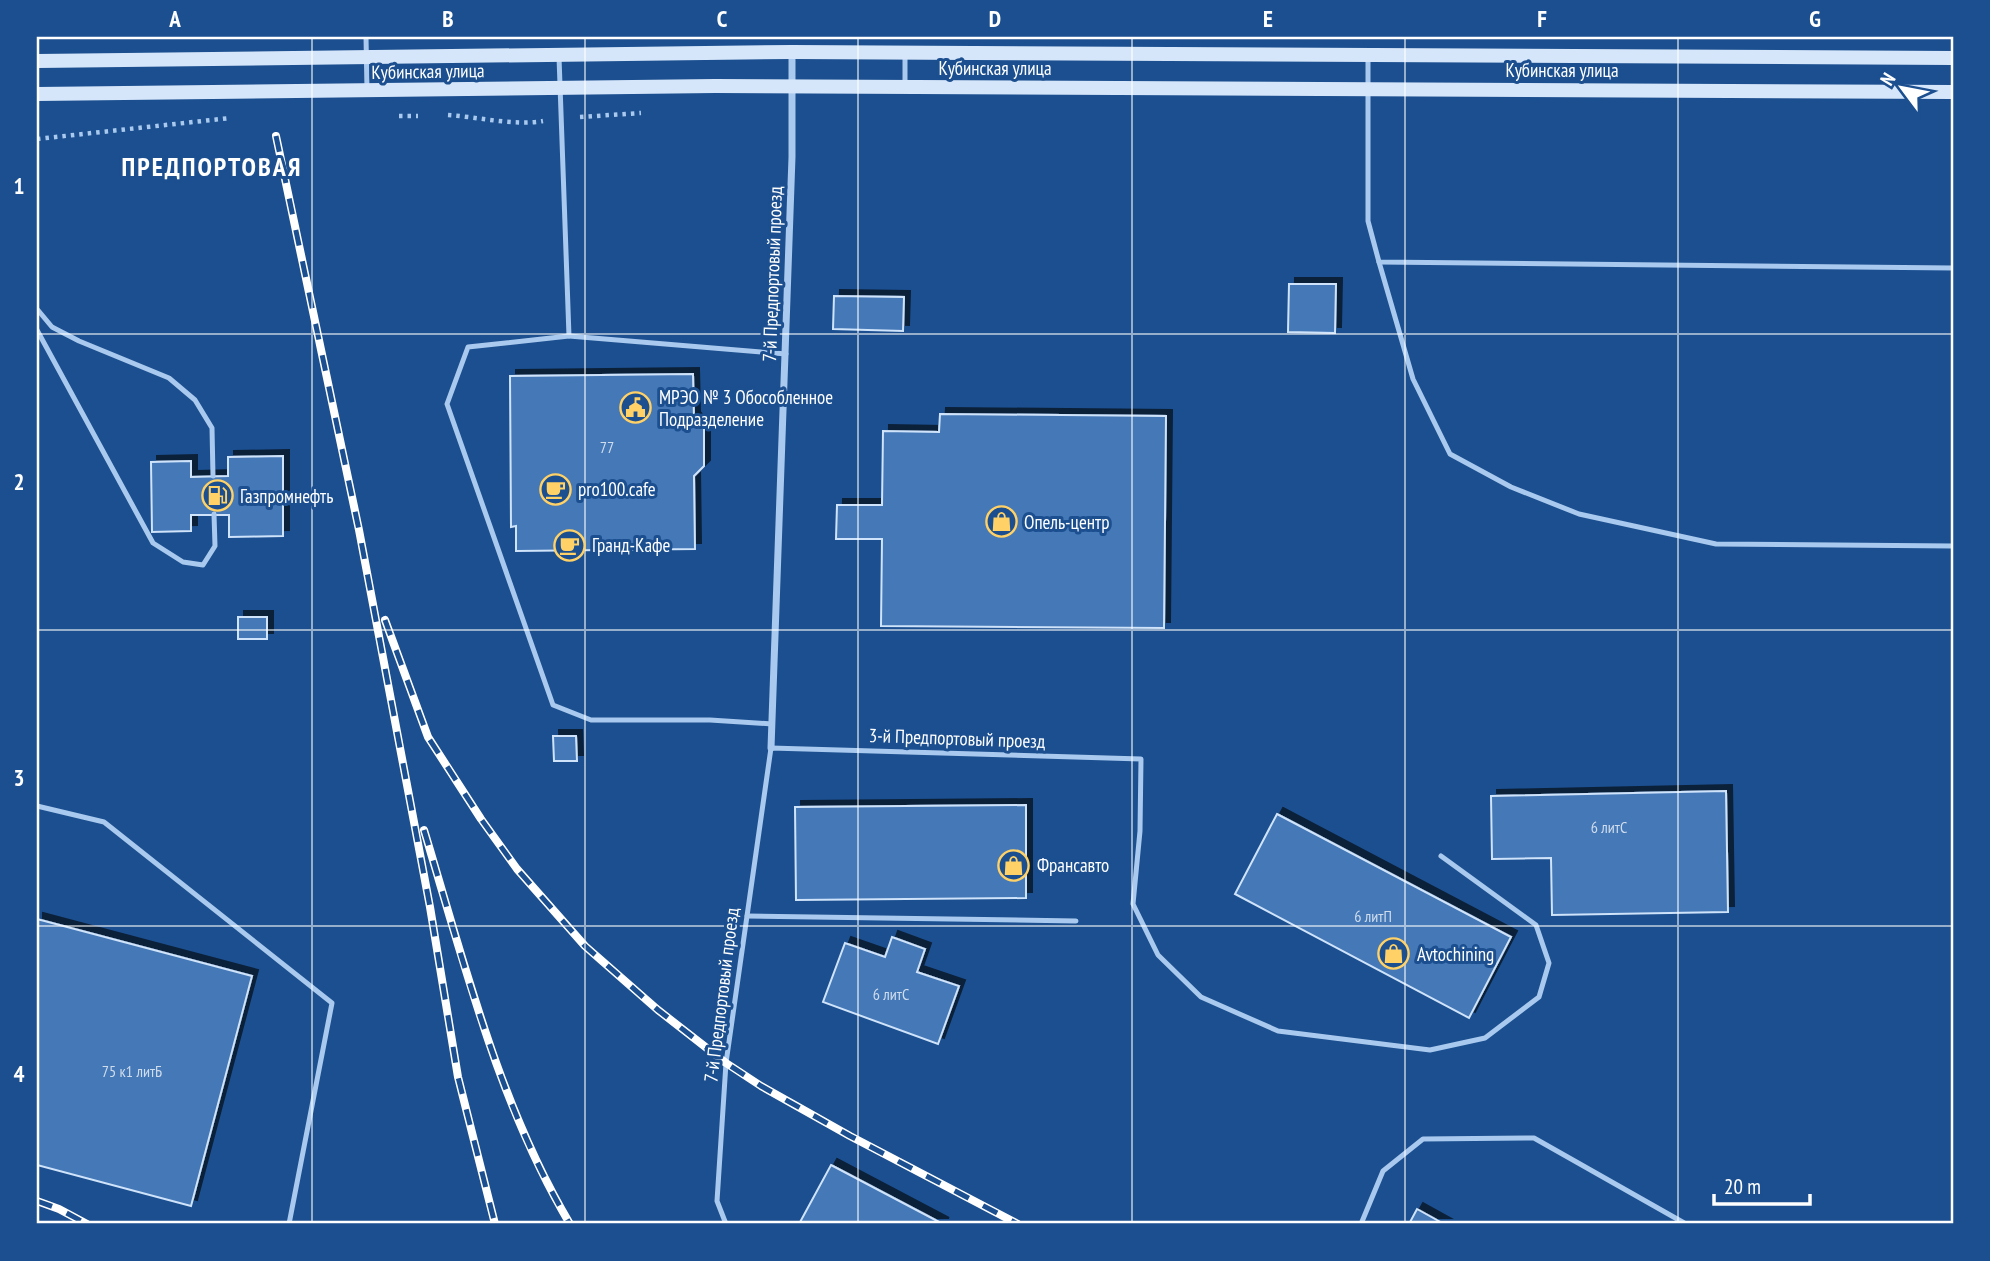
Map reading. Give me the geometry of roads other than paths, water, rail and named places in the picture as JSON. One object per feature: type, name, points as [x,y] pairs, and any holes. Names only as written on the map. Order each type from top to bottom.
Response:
[{"type":"main road","name":"Кубинская улица","points":[[37,61],[792,52],[1953,58]]},
{"type":"main road","name":"Кубинская улица","points":[[37,94],[792,86],[1953,92]]},
{"type":"street","name":"7-й Предпортовый проезд","points":[[771,748],[792,157],[792,52]]},
{"type":"lane","points":[[366,37],[367,91]]},
{"type":"lane","points":[[905,53],[905,87]]},
{"type":"lane","points":[[559,54],[569,336]]},
{"type":"lane","points":[[1368,55],[1368,221],[1413,379],[1450,454],[1511,487],[1579,513],[1716,544],[1953,547]]},
{"type":"lane","points":[[1379,262],[1953,268]]},
{"type":"lane","points":[[37,309],[52,327],[169,379],[195,400],[212,428],[213,476]]},
{"type":"lane","points":[[37,330],[153,543],[183,562],[203,565],[215,546],[214,514]]},
{"type":"lane","points":[[772,723],[590,720],[553,705],[447,404],[468,347],[569,336],[786,354]]},
{"type":"lane","name":"3-й Предпортовый проезд","points":[[771,748],[1142,759],[1133,904],[1158,955],[1201,997],[1278,1031],[1430,1050],[1485,1038],[1539,997],[1549,964],[1536,925],[1441,856]]},
{"type":"lane","name":"7-й Предпортовый проезд","points":[[726,1224],[717,1200],[726,1063],[771,748]]},
{"type":"lane","points":[[37,806],[104,822],[332,1003],[289,1224]]},
{"type":"lane","points":[[747,916],[1076,921]]},
{"type":"lane","points":[[1361,1224],[1383,1171],[1423,1139],[1521,1138],[1534,1138],[1686,1224]]},
{"type":"railway","points":[[276,136],[359,530],[430,907],[458,1077],[495,1224]]},
{"type":"railway","points":[[385,620],[428,737],[517,869],[585,946],[658,1010],[726,1063],[761,1086],[1018,1224]]},
{"type":"railway","points":[[424,830],[469,981],[503,1082],[545,1178],[570,1224]]},
{"type":"railway","points":[[37,1201],[87,1224]]},
{"type":"place","name":"МРЭО № 3 Обособленное Подразделение","points":[[636,408]]},
{"type":"place","name":"pro100.cafe","points":[[555,489]]},
{"type":"place","name":"Газпромнефть","points":[[217,496]]},
{"type":"place","name":"Опель-центр","points":[[1001,522]]},
{"type":"place","name":"Гранд-Кафе","points":[[569,545]]},
{"type":"place","name":"Франсавто","points":[[1014,865]]},
{"type":"place","name":"Avtochining","points":[[1394,954]]},
{"type":"district","name":"ПРЕДПОРТОВАЯ","points":[[212,167]]}]
